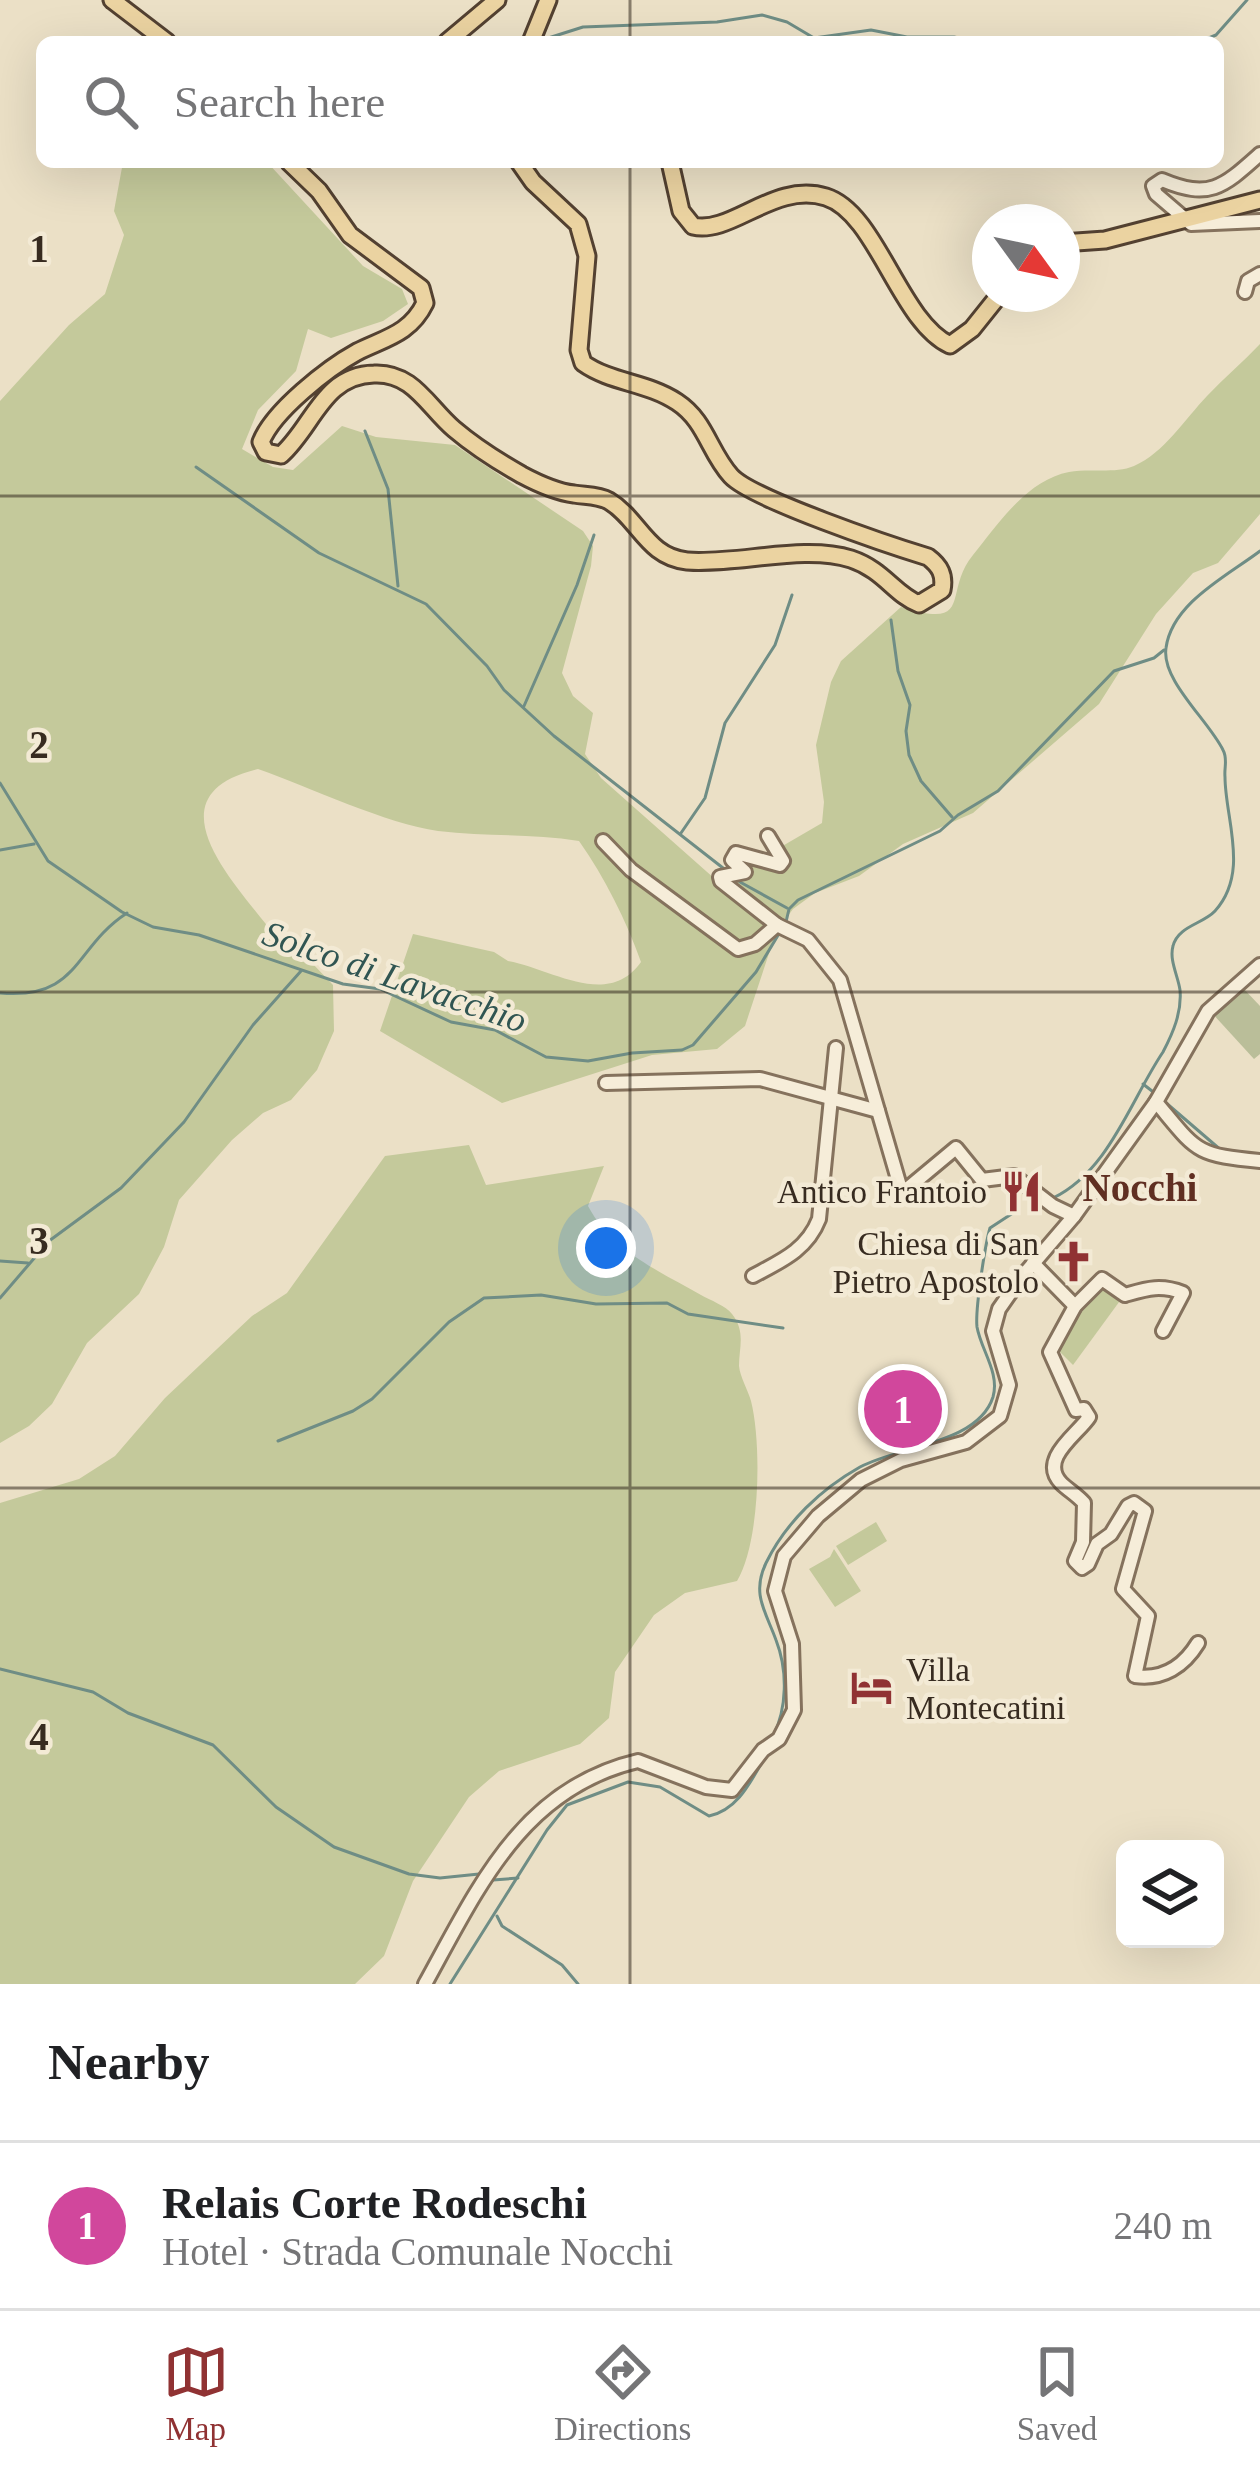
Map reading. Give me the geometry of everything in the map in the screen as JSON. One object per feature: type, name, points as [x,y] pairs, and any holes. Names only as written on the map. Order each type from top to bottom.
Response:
[{"type":"main road","points":[[112,0],[159,36]]},
{"type":"main road","points":[[454,36],[497,0]]},
{"type":"main road","points":[[533,36],[548,0]]},
{"type":"main road","points":[[295,168],[319,191],[350,235],[421,288],[424,303],[408,329],[337,365],[281,413],[261,442],[266,452],[281,454],[290,448],[314,410],[337,387],[368,374],[401,378],[482,449],[558,490],[608,500],[644,539],[673,558],[753,560],[832,554],[883,574],[909,600],[919,604],[935,597],[942,590],[943,576],[940,566],[928,557],[764,497],[734,480],[703,425],[675,400],[635,382],[597,373],[583,363],[579,350],[584,242],[578,224],[523,168]]},
{"type":"main road","points":[[672,168],[684,218],[703,228],[768,201],[795,195],[830,198],[850,214],[928,330],[950,345],[986,312]]},
{"type":"main road","points":[[1080,242],[1105,240],[1260,200]]},
{"type":"street","points":[[1260,154],[1208,190],[1194,193],[1157,180],[1154,186],[1156,194],[1191,224],[1260,221]]},
{"type":"street","points":[[1245,292],[1248,280],[1260,274]]},
{"type":"street","points":[[768,836],[783,861],[780,865],[737,852],[732,860],[745,872],[720,877],[721,881],[777,925],[808,940],[840,980],[902,1193],[956,1148],[982,1180],[1014,1176],[1074,1216]]},
{"type":"street","points":[[603,841],[631,870],[738,949],[755,944],[777,925]]},
{"type":"street","points":[[425,1984],[487,1876],[532,1816],[553,1798],[584,1780],[638,1761],[724,1792],[732,1790],[771,1745],[794,1710],[792,1644],[775,1591],[784,1556],[818,1516],[861,1480],[901,1460],[966,1442],[1000,1416],[1009,1385],[992,1322],[1156,1102],[1208,1011],[1260,965]]},
{"type":"street","points":[[753,1276],[788,1258],[813,1234],[819,1219],[836,1048]]},
{"type":"street","points":[[606,1083],[743,1077],[878,1111]]},
{"type":"street","points":[[1156,1102],[1198,1150],[1212,1157],[1260,1161]]},
{"type":"street","points":[[1033,1263],[1075,1306]]},
{"type":"street","points":[[1163,1331],[1184,1293],[1150,1286],[1124,1295],[1102,1279],[1075,1306],[1050,1352],[1076,1410],[1084,1408],[1089,1417],[1058,1454],[1054,1466],[1060,1482],[1084,1503],[1083,1542],[1075,1561],[1085,1567],[1096,1544],[1118,1527],[1128,1506],[1142,1506],[1144,1520],[1124,1589],[1148,1616],[1135,1676],[1162,1674],[1181,1666],[1198,1643]]},
{"type":"green space","points":[[122,168],[273,168],[363,266],[402,289],[408,304],[383,321],[331,338],[308,329],[296,371],[258,410],[242,449],[273,467],[293,470],[342,426],[376,437],[455,445],[583,531],[593,546],[591,566],[562,673],[573,696],[593,713],[585,754],[601,778],[724,887],[822,823],[824,802],[816,745],[841,661],[901,607],[924,613],[948,611],[973,555],[1027,494],[1069,472],[1119,470],[1145,460],[1260,344],[1260,514],[1218,563],[1193,573],[1156,614],[1099,704],[973,813],[903,844],[859,876],[815,893],[793,909],[776,932],[745,1026],[717,1049],[652,1055],[502,1103],[380,1031],[413,934],[494,952],[508,961],[579,982],[612,983],[628,976],[641,962],[614,900],[579,841],[418,827],[258,769],[225,782],[208,799],[204,821],[210,844],[276,937],[292,942],[333,985],[334,1031],[317,1070],[291,1100],[263,1113],[232,1140],[179,1200],[164,1247],[139,1294],[87,1343],[52,1404],[29,1426],[0,1443],[0,401],[69,325],[105,294],[124,235],[114,211]]},
{"type":"green space","points":[[1242,987],[1260,1006],[1260,1054],[1254,1059],[1211,1012]]},
{"type":"green space","points":[[469,1145],[486,1185],[604,1166],[588,1206],[598,1222],[638,1258],[722,1306],[736,1321],[741,1340],[739,1366],[755,1420],[757,1467],[750,1543],[737,1581],[685,1593],[654,1615],[615,1672],[609,1718],[580,1744],[499,1771],[469,1797],[413,1881],[384,1956],[355,1984],[0,1984],[0,1503],[79,1479],[115,1456],[165,1398],[252,1316],[287,1293],[385,1156]]},
{"type":"green space","points":[[1099,1283],[1122,1298],[1073,1365],[1053,1345]]},
{"type":"green space","points":[[876,1522],[887,1541],[848,1565],[836,1546]]},
{"type":"green space","points":[[834,1549],[861,1591],[835,1607],[809,1569],[830,1557]]},
{"type":"waterway","points":[[1214,36],[1247,0]]},
{"type":"waterway","points":[[555,36],[583,27],[717,22],[762,15],[811,36]]},
{"type":"waterway","points":[[828,36],[871,30],[902,36]]},
{"type":"waterway","points":[[365,431],[388,489],[398,586]]},
{"type":"waterway","points":[[196,467],[319,553],[426,604],[504,690],[554,736],[723,868]]},
{"type":"waterway","points":[[524,706],[594,535]]},
{"type":"waterway","points":[[1053,1198],[1104,1153],[1163,1052],[1180,1006],[1173,946],[1180,934],[1215,911],[1231,880],[1234,863],[1224,753],[1178,687],[1166,648],[1170,632],[1190,604],[1260,551]]},
{"type":"waterway","points":[[681,833],[705,798],[725,723],[775,645],[792,595]]},
{"type":"waterway","points":[[891,620],[898,671],[910,705],[909,755],[921,781],[952,817]]},
{"type":"waterway","name":"Solco di Lavacchio","points":[[786,922],[798,900],[940,831],[998,791],[1114,671],[1164,650]]},
{"type":"waterway","name":"Solco di Lavacchio","points":[[0,783],[48,861],[122,912],[153,927],[199,935],[343,984],[380,989],[451,1022],[495,1030],[546,1057],[588,1061],[693,1045],[756,972],[780,932]]},
{"type":"waterway","points":[[0,850],[34,844]]},
{"type":"waterway","points":[[740,882],[787,908]]},
{"type":"waterway","points":[[0,993],[26,993],[61,980],[127,913]]},
{"type":"waterway","points":[[0,1298],[49,1241],[121,1188],[184,1122],[253,1025],[301,971]]},
{"type":"waterway","points":[[1143,1084],[1152,1091]]},
{"type":"waterway","points":[[1165,1102],[1222,1151]]},
{"type":"waterway","points":[[773,1737],[781,1714],[784,1677],[760,1594],[766,1563],[794,1520],[846,1476],[876,1460],[955,1434],[985,1413],[994,1388],[977,1327],[983,1262],[990,1228],[1016,1211]]},
{"type":"waterway","points":[[0,1261],[28,1263]]},
{"type":"waterway","points":[[278,1441],[372,1399],[449,1322],[484,1298],[541,1295],[596,1304],[667,1303],[688,1314],[783,1328]]},
{"type":"waterway","points":[[0,1669],[93,1692],[128,1713],[213,1745],[276,1807],[334,1847],[409,1874],[440,1878],[479,1874]]},
{"type":"waterway","points":[[450,1984],[567,1805],[628,1782],[660,1787],[709,1816],[736,1801],[765,1757]]},
{"type":"waterway","points":[[493,1880],[518,1878]]},
{"type":"waterway","points":[[497,1916],[502,1926],[562,1965],[578,1984]]},
{"type":"place","name":"Antico Frantoio","points":[[1021,1191]]},
{"type":"place","name":"Chiesa di San Pietro Apostolo","points":[[1073,1262]]},
{"type":"place","name":"Relais Corte Rodeschi","points":[[903,1409]]},
{"type":"place","name":"Villa Montecatini","points":[[872,1688]]},
{"type":"district","name":"Nocchi","points":[[1140,1187]]}]
